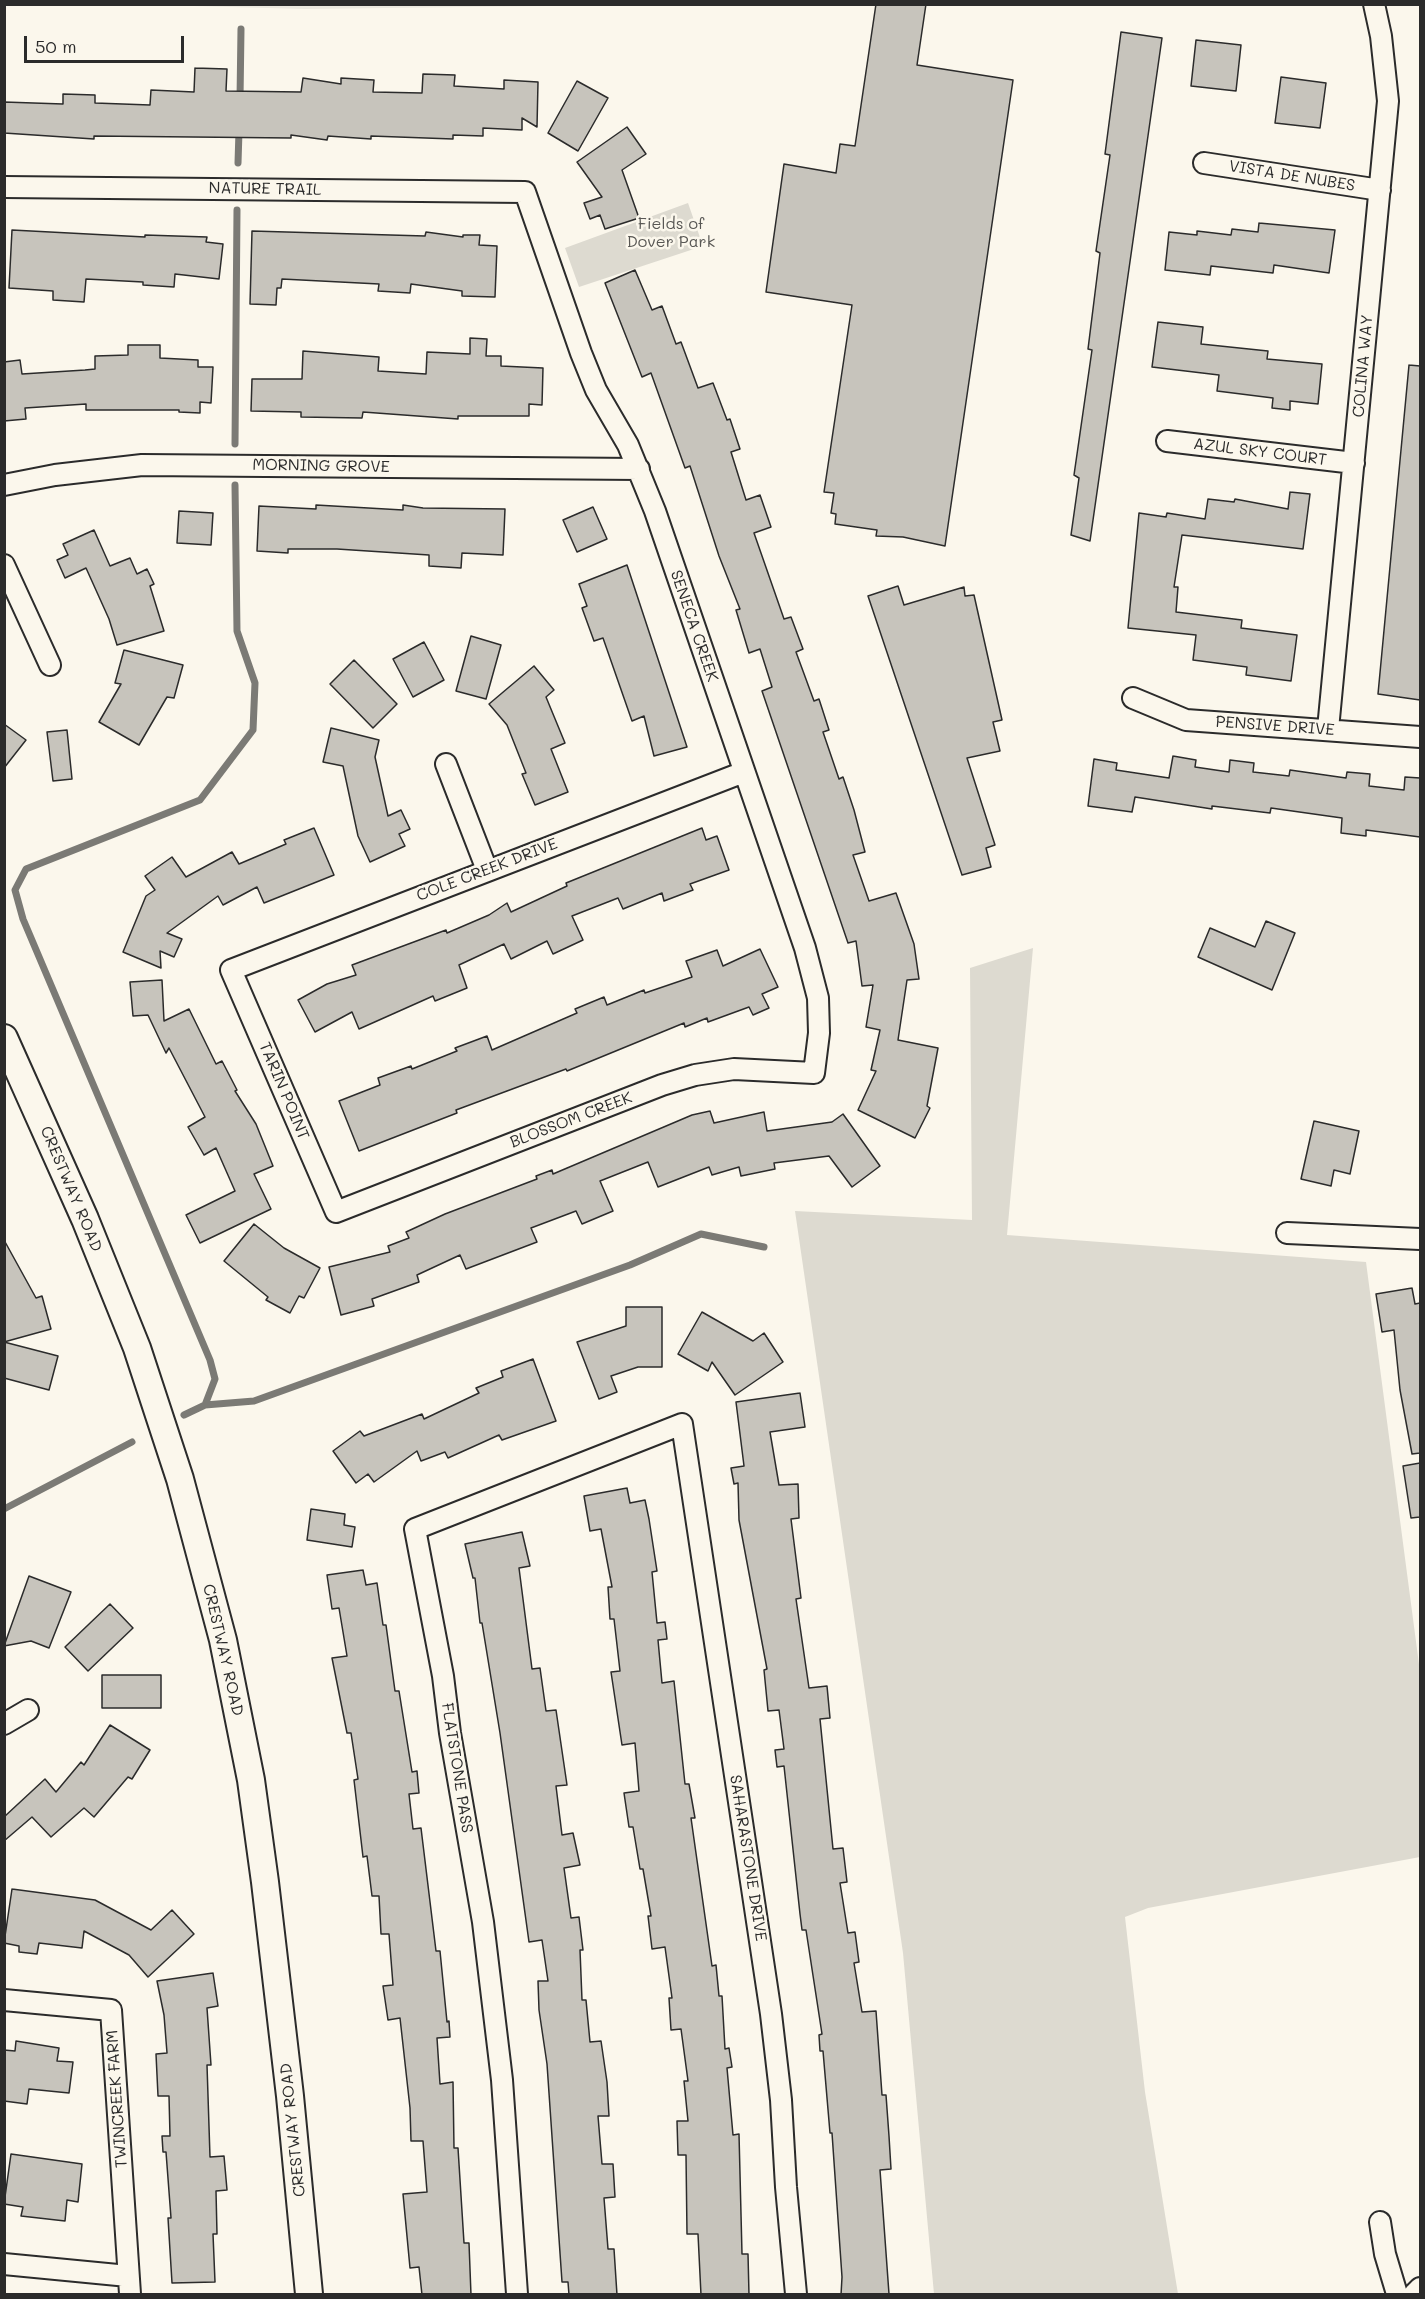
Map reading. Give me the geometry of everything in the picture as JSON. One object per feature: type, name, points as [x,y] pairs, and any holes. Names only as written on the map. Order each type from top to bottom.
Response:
[{"type":"street","name":"COLINA WAY","points":[[1328,729],[1388,101],[1381,36],[1374,4]]},
{"type":"street","name":"VISTA DE NUBES","points":[[1204,163],[1380,190]]},
{"type":"street","name":"NATURE TRAIL","points":[[4,187],[525,192]]},
{"type":"street","name":"SENECA CREEK","points":[[525,192],[596,390],[639,469],[805,948],[818,998],[819,1033],[814,1073]]},
{"type":"street","name":"AZUL SKY COURT","points":[[1167,441],[1354,463]]},
{"type":"street","name":"MORNING GROVE","points":[[4,485],[55,475],[142,465],[639,469]]},
{"type":"street","points":[[4,565],[50,665]]},
{"type":"street","name":"PENSIVE DRIVE","points":[[1133,698],[1186,720],[1420,737]]},
{"type":"street","points":[[446,764],[487,870]]},
{"type":"street","name":"COLE CREEK DRIVE","points":[[231,970],[744,772]]},
{"type":"street","name":"TARIN POINT","points":[[231,970],[336,1212]]},
{"type":"street","name":"CRESTWAY ROAD","points":[[4,1038],[85,1219],[137,1348],[180,1479],[223,1640],[251,1779],[265,1882],[290,2096],[309,2295]]},
{"type":"street","name":"BLOSSOM CREEK","points":[[336,1212],[662,1085],[695,1075],[734,1069],[814,1073]]},
{"type":"street","points":[[1287,1233],[1420,1239]]},
{"type":"street","name":"FLATSTONE PASS","points":[[517,2295],[502,2080],[484,1933],[450,1733],[444,1676],[415,1529],[682,1424]]},
{"type":"street","name":"SAHARASTONE DRIVE","points":[[682,1424],[771,2014],[781,2100],[796,2295]]},
{"type":"street","points":[[4,1724],[28,1710]]},
{"type":"street","name":"TWINCREEK FARM","points":[[4,2000],[111,2010],[129,2285]]},
{"type":"street","points":[[1380,2222],[1385,2254],[1397,2295]]},
{"type":"street","points":[[4,2264],[129,2285]]},
{"type":"street","points":[[1414,2295],[1420,2288]]},
{"type":"shaded area","points":[[156,5],[628,5],[305,9]]},
{"type":"green space","name":"Fields of Dover Park","points":[[688,203],[703,246],[579,287],[565,248]]},
{"type":"green space","points":[[1033,948],[1007,1235],[1366,1262],[1420,1672],[1420,1857],[1148,1908],[1125,1917],[1145,2092],[1178,2294],[934,2294],[903,1953],[795,1211],[972,1220],[970,968]]},
{"type":"building","points":[[876,4],[926,4],[917,65],[1013,80],[945,546],[903,537],[876,536],[877,530],[835,524],[836,514],[831,513],[834,493],[824,492],[852,305],[766,292],[784,164],[836,173],[840,144],[855,146]]},
{"type":"building","points":[[1121,32],[1162,38],[1090,541],[1071,535],[1079,478],[1074,475],[1092,350],[1088,349],[1100,253],[1096,251],[1110,155],[1105,154]]},
{"type":"building","points":[[1196,40],[1241,45],[1236,91],[1191,86]]},
{"type":"building","points":[[195,68],[227,69],[226,91],[301,92],[303,78],[341,84],[341,78],[374,80],[373,92],[422,93],[423,74],[455,75],[454,86],[504,89],[504,80],[538,82],[537,127],[522,118],[522,130],[483,128],[483,136],[453,135],[453,139],[371,136],[371,139],[328,136],[327,140],[291,135],[291,138],[94,136],[94,139],[4,133],[4,102],[63,104],[63,94],[95,95],[95,103],[150,105],[151,90],[194,92]]},
{"type":"building","points":[[1281,77],[1326,83],[1320,128],[1275,123]]},
{"type":"building","points":[[577,81],[608,98],[578,151],[548,133]]},
{"type":"building","points":[[627,127],[646,154],[622,170],[639,218],[605,229],[600,215],[590,219],[584,203],[602,197],[577,162]]},
{"type":"building","points":[[1259,223],[1335,230],[1329,273],[1274,265],[1273,273],[1211,266],[1210,275],[1165,270],[1169,232],[1197,235],[1197,231],[1231,235],[1232,229],[1258,232]]},
{"type":"building","points":[[12,230],[145,237],[145,235],[207,237],[206,242],[223,244],[219,279],[175,274],[174,287],[143,285],[143,282],[86,279],[84,302],[53,300],[53,291],[9,288]]},
{"type":"building","points":[[252,231],[425,236],[426,232],[463,237],[463,235],[480,235],[479,245],[497,246],[495,297],[462,296],[462,291],[411,284],[410,293],[378,291],[379,284],[282,279],[281,288],[277,288],[276,305],[250,304]]},
{"type":"building","points":[[635,270],[652,310],[662,306],[676,344],[681,342],[698,388],[713,383],[727,420],[730,419],[740,449],[731,452],[746,500],[760,495],[771,527],[754,533],[784,619],[791,617],[803,649],[796,652],[814,701],[819,699],[829,730],[823,732],[839,779],[843,777],[854,810],[865,852],[853,855],[869,901],[896,893],[914,944],[919,979],[907,980],[898,1040],[938,1048],[927,1106],[930,1108],[915,1138],[858,1110],[876,1071],[871,1070],[880,1030],[866,1027],[873,985],[862,986],[856,941],[848,943],[762,691],[772,687],[760,649],[749,653],[736,610],[740,609],[719,556],[690,466],[685,468],[651,373],[642,377],[605,283]]},
{"type":"building","points":[[1158,322],[1203,327],[1201,344],[1268,351],[1267,359],[1322,364],[1318,404],[1290,401],[1290,410],[1272,408],[1273,398],[1217,391],[1219,375],[1152,367]]},
{"type":"building","points":[[470,338],[487,339],[486,356],[501,356],[501,366],[543,368],[542,405],[529,404],[529,416],[458,416],[458,419],[363,412],[362,418],[301,417],[301,412],[251,411],[252,379],[302,379],[303,351],[379,357],[378,371],[426,374],[427,352],[470,354]]},
{"type":"building","points":[[128,345],[160,345],[160,358],[198,360],[198,367],[213,367],[211,403],[200,402],[200,413],[179,412],[179,410],[86,410],[86,404],[25,408],[26,419],[4,421],[4,362],[20,360],[22,374],[95,369],[95,356],[128,355]]},
{"type":"building","points":[[1409,365],[1420,366],[1420,700],[1378,694]]},
{"type":"building","points":[[1290,492],[1310,494],[1303,549],[1182,535],[1174,587],[1178,587],[1176,612],[1242,620],[1241,628],[1297,635],[1291,681],[1246,675],[1247,667],[1193,660],[1196,635],[1128,628],[1139,513],[1166,517],[1167,513],[1205,519],[1208,499],[1234,502],[1235,499],[1288,509]]},
{"type":"building","points":[[316,505],[403,510],[403,505],[423,508],[505,509],[503,555],[462,553],[461,568],[429,566],[429,555],[337,549],[288,549],[288,553],[257,551],[259,506],[316,509]]},
{"type":"building","points":[[593,507],[607,539],[577,552],[563,520]]},
{"type":"building","points":[[179,511],[213,513],[211,545],[177,543]]},
{"type":"building","points":[[94,530],[110,566],[130,558],[137,574],[147,569],[154,584],[150,586],[164,631],[117,645],[109,619],[86,568],[65,578],[57,560],[68,555],[63,544]]},
{"type":"building","points":[[627,565],[687,747],[654,756],[644,716],[632,721],[603,638],[594,641],[582,608],[587,606],[579,584]]},
{"type":"building","points":[[898,586],[904,605],[964,587],[965,596],[974,595],[1002,720],[993,722],[1000,751],[967,758],[995,845],[986,848],[991,867],[962,875],[868,596]]},
{"type":"building","points":[[471,636],[501,645],[486,699],[456,691]]},
{"type":"building","points":[[424,642],[444,680],[413,697],[393,659]]},
{"type":"building","points":[[124,650],[183,665],[174,698],[167,697],[139,745],[99,722],[121,684],[115,683]]},
{"type":"building","points":[[354,660],[397,704],[373,728],[330,684]]},
{"type":"building","points":[[534,666],[554,690],[546,697],[565,743],[551,749],[568,792],[535,805],[522,774],[526,773],[507,725],[489,704]]},
{"type":"building","points":[[4,724],[26,740],[4,768]]},
{"type":"building","points":[[331,728],[379,740],[375,757],[388,816],[401,810],[410,829],[399,834],[405,846],[370,862],[358,836],[343,766],[323,762]]},
{"type":"building","points":[[67,730],[72,779],[53,781],[47,732]]},
{"type":"building","points":[[1173,756],[1196,760],[1195,767],[1229,772],[1230,760],[1254,763],[1253,772],[1289,776],[1290,770],[1346,778],[1347,772],[1370,774],[1369,786],[1404,790],[1405,777],[1420,778],[1420,837],[1366,830],[1366,836],[1341,833],[1342,818],[1271,808],[1270,813],[1212,806],[1212,809],[1135,797],[1132,812],[1088,806],[1094,759],[1117,763],[1116,770],[1169,778]]},
{"type":"building","points":[[314,828],[334,875],[264,903],[257,887],[223,905],[218,896],[167,933],[182,939],[174,957],[160,951],[161,968],[123,952],[146,896],[155,890],[145,876],[172,857],[186,877],[232,852],[239,864],[286,844],[284,840]]},
{"type":"building","points":[[702,828],[706,840],[717,836],[729,870],[690,884],[693,890],[664,901],[662,893],[623,909],[618,898],[572,916],[583,940],[553,954],[547,941],[511,959],[504,944],[459,965],[467,988],[435,1001],[433,996],[359,1029],[352,1012],[315,1032],[298,1000],[327,984],[356,975],[352,965],[446,930],[447,933],[489,915],[507,903],[511,912],[567,886],[566,883]]},
{"type":"building","points":[[1266,921],[1295,933],[1272,990],[1198,957],[1210,928],[1255,947]]},
{"type":"building","points":[[760,949],[778,987],[762,994],[769,1008],[753,1015],[749,1007],[708,1022],[707,1018],[685,1027],[684,1023],[567,1071],[566,1069],[456,1110],[457,1113],[359,1151],[339,1101],[380,1085],[378,1078],[411,1066],[412,1069],[457,1051],[455,1048],[487,1036],[492,1050],[577,1013],[575,1009],[604,997],[607,1005],[644,990],[645,993],[692,977],[686,961],[717,950],[723,966]]},
{"type":"building","points":[[162,980],[164,1021],[189,1009],[216,1064],[222,1061],[237,1090],[235,1091],[256,1124],[273,1166],[254,1174],[271,1209],[200,1243],[186,1215],[235,1191],[216,1148],[204,1155],[188,1127],[205,1117],[169,1048],[166,1053],[148,1015],[133,1016],[130,982]]},
{"type":"building","points":[[710,1111],[714,1123],[764,1112],[767,1131],[832,1122],[843,1114],[880,1166],[852,1187],[829,1156],[774,1163],[775,1169],[741,1176],[739,1167],[712,1175],[709,1167],[658,1187],[648,1162],[600,1181],[613,1211],[582,1224],[576,1211],[531,1228],[537,1242],[466,1269],[460,1255],[417,1275],[419,1282],[372,1299],[374,1306],[341,1315],[329,1267],[390,1252],[388,1246],[409,1238],[406,1232],[445,1214],[537,1179],[536,1176],[552,1170],[553,1174],[692,1115]]},
{"type":"building","points":[[1314,1121],[1359,1131],[1350,1174],[1334,1170],[1331,1186],[1301,1179]]},
{"type":"building","points":[[254,1224],[284,1248],[320,1268],[304,1298],[299,1296],[290,1313],[266,1300],[268,1297],[224,1261]]},
{"type":"building","points":[[4,1240],[36,1298],[42,1296],[51,1329],[4,1342]]},
{"type":"building","points":[[1412,1288],[1415,1304],[1420,1303],[1420,1453],[1412,1454],[1400,1390],[1394,1330],[1382,1332],[1376,1294]]},
{"type":"building","points":[[626,1307],[662,1307],[662,1367],[638,1367],[611,1376],[617,1392],[599,1399],[577,1342],[626,1326]]},
{"type":"building","points":[[702,1312],[753,1341],[764,1333],[783,1362],[735,1395],[712,1362],[708,1371],[678,1354]]},
{"type":"building","points":[[4,1342],[58,1356],[49,1390],[4,1378]]},
{"type":"building","points":[[533,1359],[556,1421],[502,1440],[499,1435],[448,1458],[445,1452],[421,1461],[417,1451],[374,1482],[368,1474],[356,1483],[333,1451],[360,1431],[364,1436],[422,1414],[424,1419],[479,1393],[476,1388],[503,1377],[501,1371]]},
{"type":"building","points":[[800,1393],[805,1427],[770,1432],[779,1485],[798,1484],[799,1518],[791,1519],[801,1598],[796,1599],[809,1688],[827,1686],[830,1718],[820,1719],[833,1849],[843,1848],[847,1882],[840,1883],[848,1933],[855,1932],[859,1962],[854,1963],[862,2012],[876,2011],[882,2095],[886,2095],[891,2169],[880,2170],[889,2294],[841,2295],[842,2277],[832,2133],[830,2133],[823,2051],[820,2051],[819,2035],[822,2034],[806,1930],[802,1930],[784,1766],[777,1767],[775,1750],[784,1749],[779,1710],[768,1711],[764,1670],[767,1669],[739,1520],[738,1483],[734,1484],[731,1468],[744,1466],[736,1402]]},
{"type":"building","points":[[1420,1463],[1420,1517],[1411,1518],[1403,1466]]},
{"type":"building","points":[[627,1488],[630,1503],[645,1500],[649,1519],[657,1571],[652,1572],[657,1623],[665,1622],[667,1639],[658,1640],[662,1683],[674,1681],[685,1784],[689,1784],[695,1818],[691,1818],[712,1966],[716,1965],[719,1996],[722,1996],[725,2049],[729,2048],[732,2067],[727,2068],[733,2135],[739,2134],[742,2254],[748,2254],[749,2295],[701,2295],[698,2234],[687,2234],[686,2155],[678,2155],[677,2121],[688,2121],[684,2081],[688,2081],[681,2029],[671,2030],[669,1998],[672,1998],[665,1947],[652,1949],[648,1916],[651,1916],[643,1869],[640,1869],[633,1827],[629,1827],[624,1793],[639,1791],[635,1743],[622,1745],[611,1672],[620,1671],[614,1619],[610,1619],[608,1587],[612,1587],[601,1529],[590,1531],[584,1496]]},
{"type":"building","points":[[311,1509],[345,1514],[344,1525],[355,1527],[352,1547],[307,1540]]},
{"type":"building","points":[[522,1532],[530,1566],[519,1568],[532,1669],[540,1668],[546,1711],[556,1710],[567,1785],[556,1786],[562,1835],[573,1833],[580,1865],[564,1868],[571,1918],[579,1917],[583,1950],[580,1950],[582,2000],[586,2000],[590,2042],[601,2041],[607,2082],[609,2116],[598,2116],[602,2164],[613,2164],[615,2197],[604,2198],[608,2249],[614,2249],[617,2295],[569,2295],[568,2282],[562,2282],[547,2064],[539,2010],[538,1981],[548,1981],[542,1940],[529,1942],[500,1733],[482,1623],[480,1623],[475,1578],[473,1578],[465,1544]]},
{"type":"building","points":[[363,1570],[366,1585],[377,1583],[383,1625],[386,1625],[395,1691],[399,1691],[412,1772],[417,1771],[419,1793],[409,1794],[413,1829],[421,1828],[436,1951],[440,1951],[447,2022],[449,2021],[450,2037],[437,2038],[440,2084],[453,2082],[454,2148],[458,2148],[464,2243],[469,2243],[471,2295],[422,2295],[419,2267],[410,2268],[403,2194],[427,2192],[423,2141],[411,2141],[410,2108],[400,2018],[388,2020],[383,1986],[393,1985],[389,1934],[381,1934],[379,1896],[372,1896],[367,1856],[363,1857],[354,1780],[358,1779],[351,1733],[347,1733],[332,1658],[347,1656],[339,1608],[332,1609],[327,1575]]},
{"type":"building","points":[[29,1576],[71,1592],[49,1648],[31,1641],[4,1646]]},
{"type":"building","points":[[110,1604],[133,1628],[88,1671],[65,1647]]},
{"type":"building","points":[[102,1675],[161,1675],[161,1708],[102,1708]]},
{"type":"building","points":[[110,1725],[150,1750],[132,1779],[128,1777],[94,1817],[84,1808],[51,1837],[32,1817],[4,1841],[4,1817],[45,1779],[56,1792],[81,1762],[84,1765]]},
{"type":"building","points":[[12,1889],[95,1900],[151,1930],[172,1910],[194,1934],[148,1977],[129,1955],[84,1931],[82,1948],[39,1943],[37,1954],[19,1952],[19,1946],[4,1943]]},
{"type":"building","points":[[213,1973],[218,2006],[207,2008],[211,2065],[207,2065],[210,2157],[224,2156],[227,2190],[216,2191],[217,2234],[213,2234],[215,2282],[172,2283],[168,2218],[171,2218],[166,2152],[163,2152],[162,2136],[170,2136],[169,2096],[158,2096],[156,2054],[167,2053],[164,2015],[157,1981]]},
{"type":"building","points":[[16,2041],[59,2048],[57,2061],[73,2062],[69,2093],[29,2089],[27,2104],[4,2101],[4,2050],[15,2051]]},
{"type":"building","points":[[11,2154],[82,2164],[78,2202],[67,2200],[65,2221],[21,2216],[23,2207],[4,2204]]},
{"type":"waterway","points":[[240,99],[241,29]]},
{"type":"waterway","points":[[238,163],[239,131]]},
{"type":"waterway","points":[[235,444],[237,210]]},
{"type":"waterway","points":[[184,1415],[205,1405],[215,1379],[210,1360],[23,919],[15,890],[26,869],[200,800],[253,730],[255,683],[237,631],[235,485]]},
{"type":"waterway","points":[[205,1405],[254,1401],[630,1265],[701,1234],[764,1247]]},
{"type":"waterway","points":[[4,1509],[132,1442]]}]
